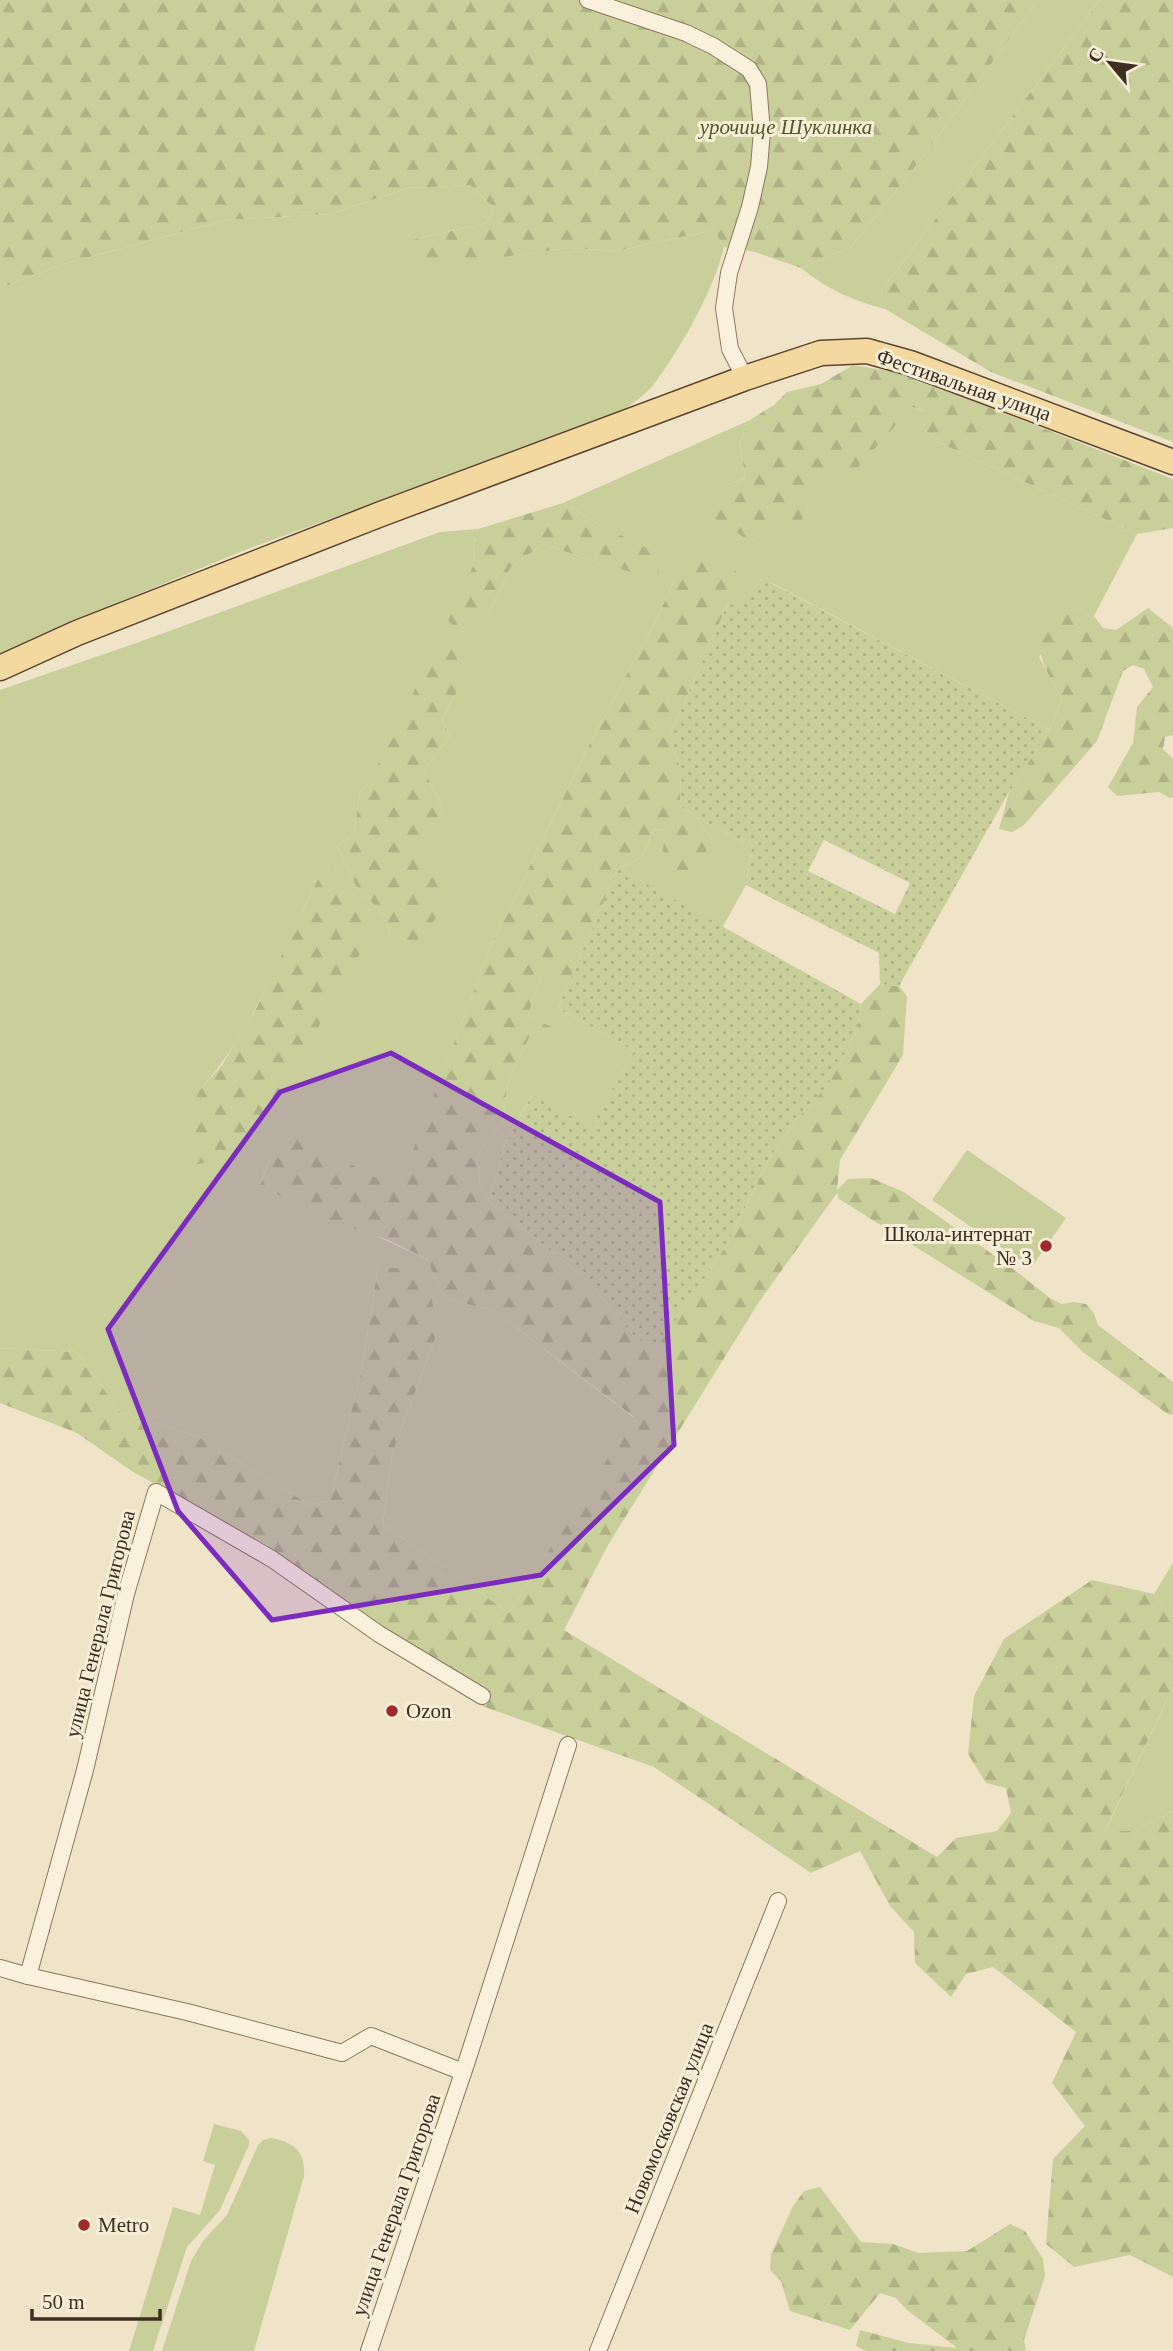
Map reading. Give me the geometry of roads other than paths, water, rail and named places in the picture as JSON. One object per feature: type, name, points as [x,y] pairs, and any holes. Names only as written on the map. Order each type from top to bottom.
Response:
[{"type":"main road","name":"Фестивальная улица","points":[[0,668],[77,633],[394,509],[671,404],[821,353],[867,351],[910,363],[1173,462]]},
{"type":"street","points":[[588,0],[686,33],[749,69],[758,84],[762,131],[759,167],[750,207],[729,273],[724,308],[730,349],[745,378]]},
{"type":"street","name":"улица Генерала Григорова","points":[[28,1976],[85,1770],[126,1594],[156,1492],[272,1559],[379,1634],[482,1696]]},
{"type":"street","name":"улица Генерала Григорова","points":[[369,2351],[568,1745]]},
{"type":"street","name":"Новомосковская улица","points":[[598,2351],[779,1901]]},
{"type":"street","name":"улица Генерала Григорова","points":[[0,1968],[187,2012],[342,2053],[371,2036],[463,2071]]},
{"type":"place","name":"Школа-интернат № 3","points":[[1046,1246]]},
{"type":"place","name":"Ozon","points":[[392,1711]]},
{"type":"place","name":"Metro","points":[[84,2225]]},
{"type":"park label","name":"урочище Шуклинка","points":[[786,127]]}]
